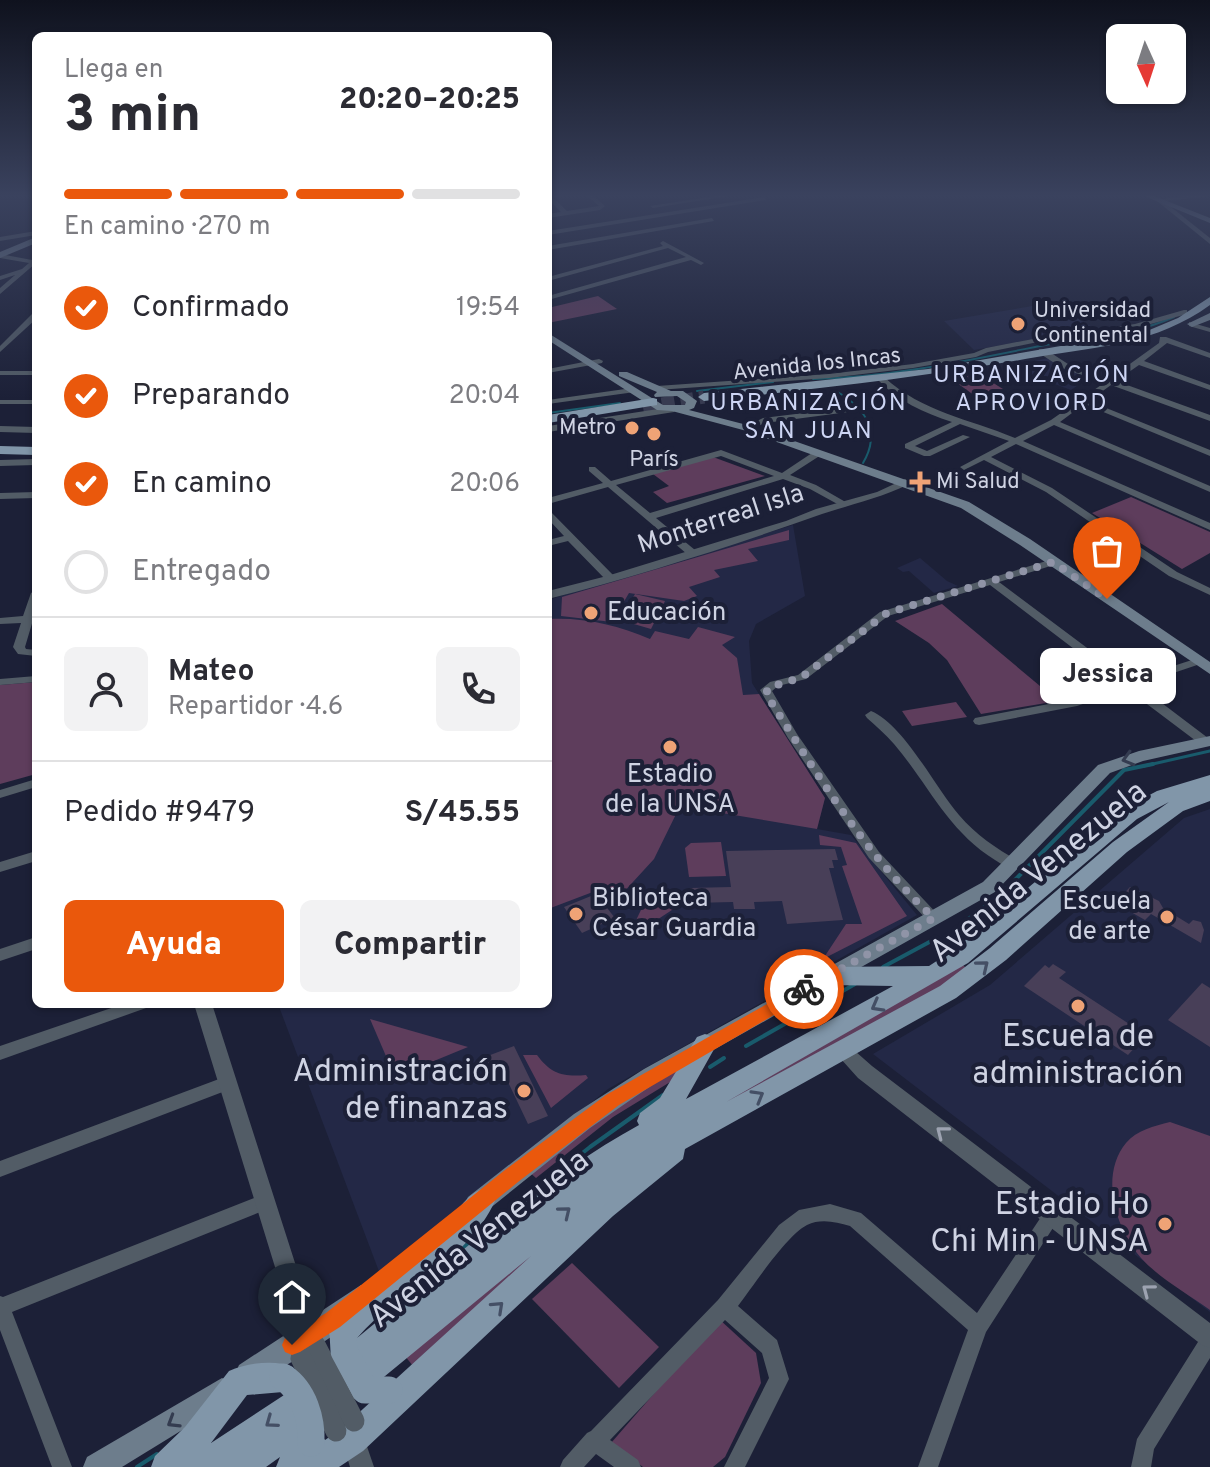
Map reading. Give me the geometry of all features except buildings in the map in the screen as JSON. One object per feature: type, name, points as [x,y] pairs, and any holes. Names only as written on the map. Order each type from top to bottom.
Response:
[{"type":"main road","points":[[1167,333],[1184,312],[1210,293]]},
{"type":"main road","name":"Avenida los Incas","points":[[1167,333],[1210,300]]},
{"type":"main road","name":"Avenida los Incas","points":[[1192,324],[1210,308]]},
{"type":"main road","name":"Avenida los Incas","points":[[842,385],[975,367],[1167,333],[1210,316]]},
{"type":"main road","points":[[552,341],[649,394],[699,403],[747,428]]},
{"type":"main road","points":[[674,410],[775,385],[842,385]]},
{"type":"main road","points":[[699,403],[842,385]]},
{"type":"main road","points":[[649,394],[657,406],[747,428],[905,482],[975,510],[1206,666]]},
{"type":"main road","points":[[552,423],[649,394]]},
{"type":"main road","points":[[0,448],[32,450]]},
{"type":"main road","points":[[0,460],[32,460]]},
{"type":"main road","points":[[97,1467],[239,1381],[301,1354],[333,1320],[582,1121],[651,1075],[989,887],[1104,769],[1116,763],[1208,740]]},
{"type":"main road","name":"Avenida Venezuela","points":[[200,1467],[264,1427],[333,1376],[569,1183],[618,1149],[935,973],[960,957],[1130,814],[1164,796],[1210,781]]},
{"type":"main road","name":"Avenida Venezuela","points":[[240,1467],[342,1394],[585,1196],[841,1049],[948,992],[977,972],[1120,847],[1162,815],[1176,806],[1210,794]]},
{"type":"main road","points":[[1162,815],[1210,803]]},
{"type":"main road","points":[[829,976],[895,977],[935,973]]},
{"type":"main road","points":[[618,1149],[633,1131],[669,1106],[705,1044]]},
{"type":"main road","points":[[291,1467],[333,1440],[466,1337],[604,1207],[666,1159],[690,1135]]},
{"type":"main road","points":[[466,1337],[389,1390],[365,1390],[344,1351],[343,1333],[357,1317],[450,1240],[482,1201]]},
{"type":"main road","points":[[166,1467],[196,1438],[239,1381],[301,1354]]},
{"type":"main road","points":[[301,1354],[293,1384],[311,1421],[333,1440]]},
{"type":"street","points":[[552,278],[609,262]]},
{"type":"street","points":[[552,297],[675,262]]},
{"type":"street","points":[[0,292],[32,266]]},
{"type":"street","points":[[0,278],[26,270]]},
{"type":"street","points":[[552,401],[618,392],[649,394],[942,361],[1033,341],[1136,326],[1184,312]]},
{"type":"street","points":[[0,350],[32,319]]},
{"type":"street","points":[[1192,324],[1210,330]]},
{"type":"street","points":[[964,467],[1054,422],[1163,344],[1167,333],[1210,356]]},
{"type":"street","points":[[1045,353],[1065,366],[1210,418]]},
{"type":"street","points":[[552,370],[590,360]]},
{"type":"street","points":[[1139,362],[1210,388]]},
{"type":"street","points":[[809,367],[819,376]]},
{"type":"street","points":[[0,373],[32,373]]},
{"type":"street","points":[[883,381],[904,400],[1014,442],[1210,527]]},
{"type":"street","points":[[1083,401],[1210,453]]},
{"type":"street","points":[[0,402],[32,402]]},
{"type":"street","points":[[747,428],[763,421],[853,409]]},
{"type":"street","points":[[552,424],[674,410]]},
{"type":"street","points":[[946,428],[966,437],[927,454],[908,446],[960,421]]},
{"type":"street","points":[[1054,422],[1209,487]]},
{"type":"street","points":[[0,429],[32,430]]},
{"type":"street","points":[[552,500],[721,453],[813,487],[844,504]]},
{"type":"street","points":[[648,517],[783,476],[818,453]]},
{"type":"street","points":[[984,457],[1049,490],[1173,574],[1210,592]]},
{"type":"street","points":[[592,469],[691,552]]},
{"type":"street","name":"Monterreal Isla","points":[[552,594],[611,579],[881,494],[905,482]]},
{"type":"street","points":[[0,496],[32,495]]},
{"type":"street","points":[[552,518],[611,579]]},
{"type":"street","points":[[552,542],[570,537]]},
{"type":"street","points":[[934,918],[874,855],[792,735],[766,694],[768,688],[802,677],[884,614],[1053,562]]},
{"type":"street","points":[[991,581],[1208,740]]},
{"type":"street","points":[[32,606],[19,647],[22,652],[32,653]]},
{"type":"street","points":[[0,621],[28,619]]},
{"type":"street","points":[[979,721],[1068,705],[1206,666]]},
{"type":"street","points":[[0,682],[32,679]]},
{"type":"street","points":[[871,715],[895,736],[965,830],[990,851],[1013,864]]},
{"type":"street","points":[[0,794],[32,784]]},
{"type":"street","points":[[0,867],[32,857]]},
{"type":"street","points":[[0,955],[32,944]]},
{"type":"street","points":[[0,1053],[129,1008]]},
{"type":"street","points":[[204,1008],[264,1202],[301,1354],[333,1440],[362,1467]]},
{"type":"street","points":[[841,1049],[865,1072],[1210,1339],[1144,1446],[1141,1467]]},
{"type":"street","points":[[0,1169],[227,1083]]},
{"type":"street","points":[[62,1467],[0,1306],[264,1202]]},
{"type":"street","points":[[570,1467],[725,1307],[785,1231],[805,1216],[830,1212],[855,1219],[979,1327]]},
{"type":"street","points":[[928,1467],[979,1327],[1051,1217]]},
{"type":"street","points":[[725,1307],[770,1347],[779,1379],[734,1467]]},
{"type":"street","points":[[594,1440],[631,1467]]},
{"type":"shaded area","points":[[598,296],[617,309],[552,322],[552,307]]},
{"type":"shaded area","name":"Universidad Continental","points":[[1050,303],[1094,328],[974,350],[944,321]]},
{"type":"shaded area","points":[[1048,358],[1090,377],[1071,390],[1008,367]]},
{"type":"shaded area","points":[[977,373],[1003,389],[978,398],[950,378]]},
{"type":"shaded area","points":[[713,457],[765,476],[667,503],[653,492],[669,486],[653,474]]},
{"type":"shaded area","points":[[1131,497],[1210,532],[1210,553],[1182,569],[1092,513]]},
{"type":"shaded area","points":[[793,525],[805,596],[756,624],[749,641],[752,683],[825,798],[817,829],[851,835],[917,915],[608,1089],[380,1274],[280,1008],[552,1008],[552,599]]},
{"type":"shaded area","points":[[789,530],[789,540],[748,549],[758,561],[714,570],[720,577],[689,587],[697,596],[684,601],[629,593],[612,622],[561,616],[562,597]]},
{"type":"shaded area","points":[[920,558],[947,581],[958,586],[934,593],[909,571],[903,572],[897,568]]},
{"type":"shaded area","points":[[635,594],[665,601],[651,629],[620,620]]},
{"type":"shaded area","points":[[942,604],[1058,701],[981,714],[947,660],[929,643],[895,621]]},
{"type":"shaded area","name":"Estadio de la UNSA","points":[[552,619],[600,623],[650,639],[655,631],[689,639],[698,627],[735,637],[722,645],[737,658],[743,695],[759,694],[825,798],[817,829],[680,806],[654,859],[621,895],[606,887],[552,907]]},
{"type":"shaded area","points":[[32,682],[32,775],[0,784],[0,685]]},
{"type":"shaded area","points":[[956,702],[967,717],[912,726],[902,711]]},
{"type":"shaded area","points":[[1210,809],[1210,1312],[873,1054],[990,985],[1184,818]]},
{"type":"shaded area","points":[[819,835],[856,843],[907,916],[823,959],[846,924],[862,924],[842,866],[847,865],[841,847],[820,845]]},
{"type":"shaded area","points":[[721,842],[726,876],[689,877],[685,848],[691,843]]},
{"type":"shaded area","points":[[648,895],[664,899],[675,908],[637,933],[631,931]]},
{"type":"shaded area","points":[[962,964],[968,970],[945,985],[591,1175]]},
{"type":"shaded area","points":[[370,1019],[468,1047],[395,1077]]},
{"type":"shaded area","points":[[523,1055],[537,1055],[558,1073],[586,1075],[588,1078],[551,1108]]},
{"type":"shaded area","points":[[677,1066],[680,1076],[613,1117],[536,1178],[528,1171]]},
{"type":"shaded area","name":"Estadio Ho Chi Min - UNSA","points":[[1170,1122],[1210,1136],[1210,1310],[1141,1258],[1124,1232],[1114,1202],[1113,1171],[1126,1143],[1141,1132]]},
{"type":"shaded area","points":[[606,1192],[413,1366],[405,1356]]},
{"type":"shaded area","points":[[572,1263],[659,1347],[619,1388],[532,1299]]},
{"type":"shaded area","points":[[719,1319],[756,1353],[761,1383],[725,1457],[713,1467],[643,1467],[611,1443]]},
{"type":"waterway","points":[[813,379],[874,375],[934,366],[1130,331],[1174,317]]},
{"type":"waterway","points":[[697,391],[773,382]]},
{"type":"waterway","points":[[836,391],[855,405],[868,421],[871,441],[863,463]]},
{"type":"waterway","points":[[552,412],[620,403]]},
{"type":"waterway","points":[[1151,764],[1210,751]]},
{"type":"waterway","points":[[964,922],[1000,895],[1124,770],[1151,764]]},
{"type":"waterway","points":[[1144,766],[1151,764]]},
{"type":"waterway","points":[[883,967],[935,939]]},
{"type":"waterway","points":[[746,1046],[855,984]]},
{"type":"waterway","points":[[710,1067],[724,1058]]},
{"type":"waterway","points":[[450,1258],[590,1147],[663,1095]]},
{"type":"waterway","points":[[137,1467],[157,1454]]},
{"type":"tunnel","points":[[643,407],[704,397]]},
{"type":"way so far","points":[[804,989],[934,918],[874,855],[792,735],[766,690],[774,684],[802,677],[887,613],[1053,562],[1107,599]]},
{"type":"place","name":"Universidad Continental","points":[[1018,324]]},
{"type":"place","name":"Metro","points":[[632,428]]},
{"type":"place","name":"París","points":[[654,434]]},
{"type":"place","name":"Mi Salud","points":[[920,482]]},
{"type":"place","name":"Jessica","points":[[1107,599]]},
{"type":"place","name":"Educación","points":[[591,613]]},
{"type":"place","name":"Estadio de la UNSA","points":[[670,747]]},
{"type":"place","name":"Biblioteca César Guardia","points":[[576,914]]},
{"type":"place","name":"Escuela de arte","points":[[1167,917]]},
{"type":"place","name":"Escuela de administración","points":[[1078,1006]]},
{"type":"place","name":"Administración de finanzas","points":[[524,1091]]},
{"type":"place","name":"Estadio Ho Chi Min - UNSA","points":[[1165,1224]]},
{"type":"district","name":"URBANIZACIÓN APROVIORD","points":[[1032,390]]},
{"type":"district","name":"URBANIZACIÓN SAN JUAN","points":[[809,418]]},
{"type":"route","points":[[292,1345],[333,1320],[511,1176],[612,1100],[804,989]]}]
